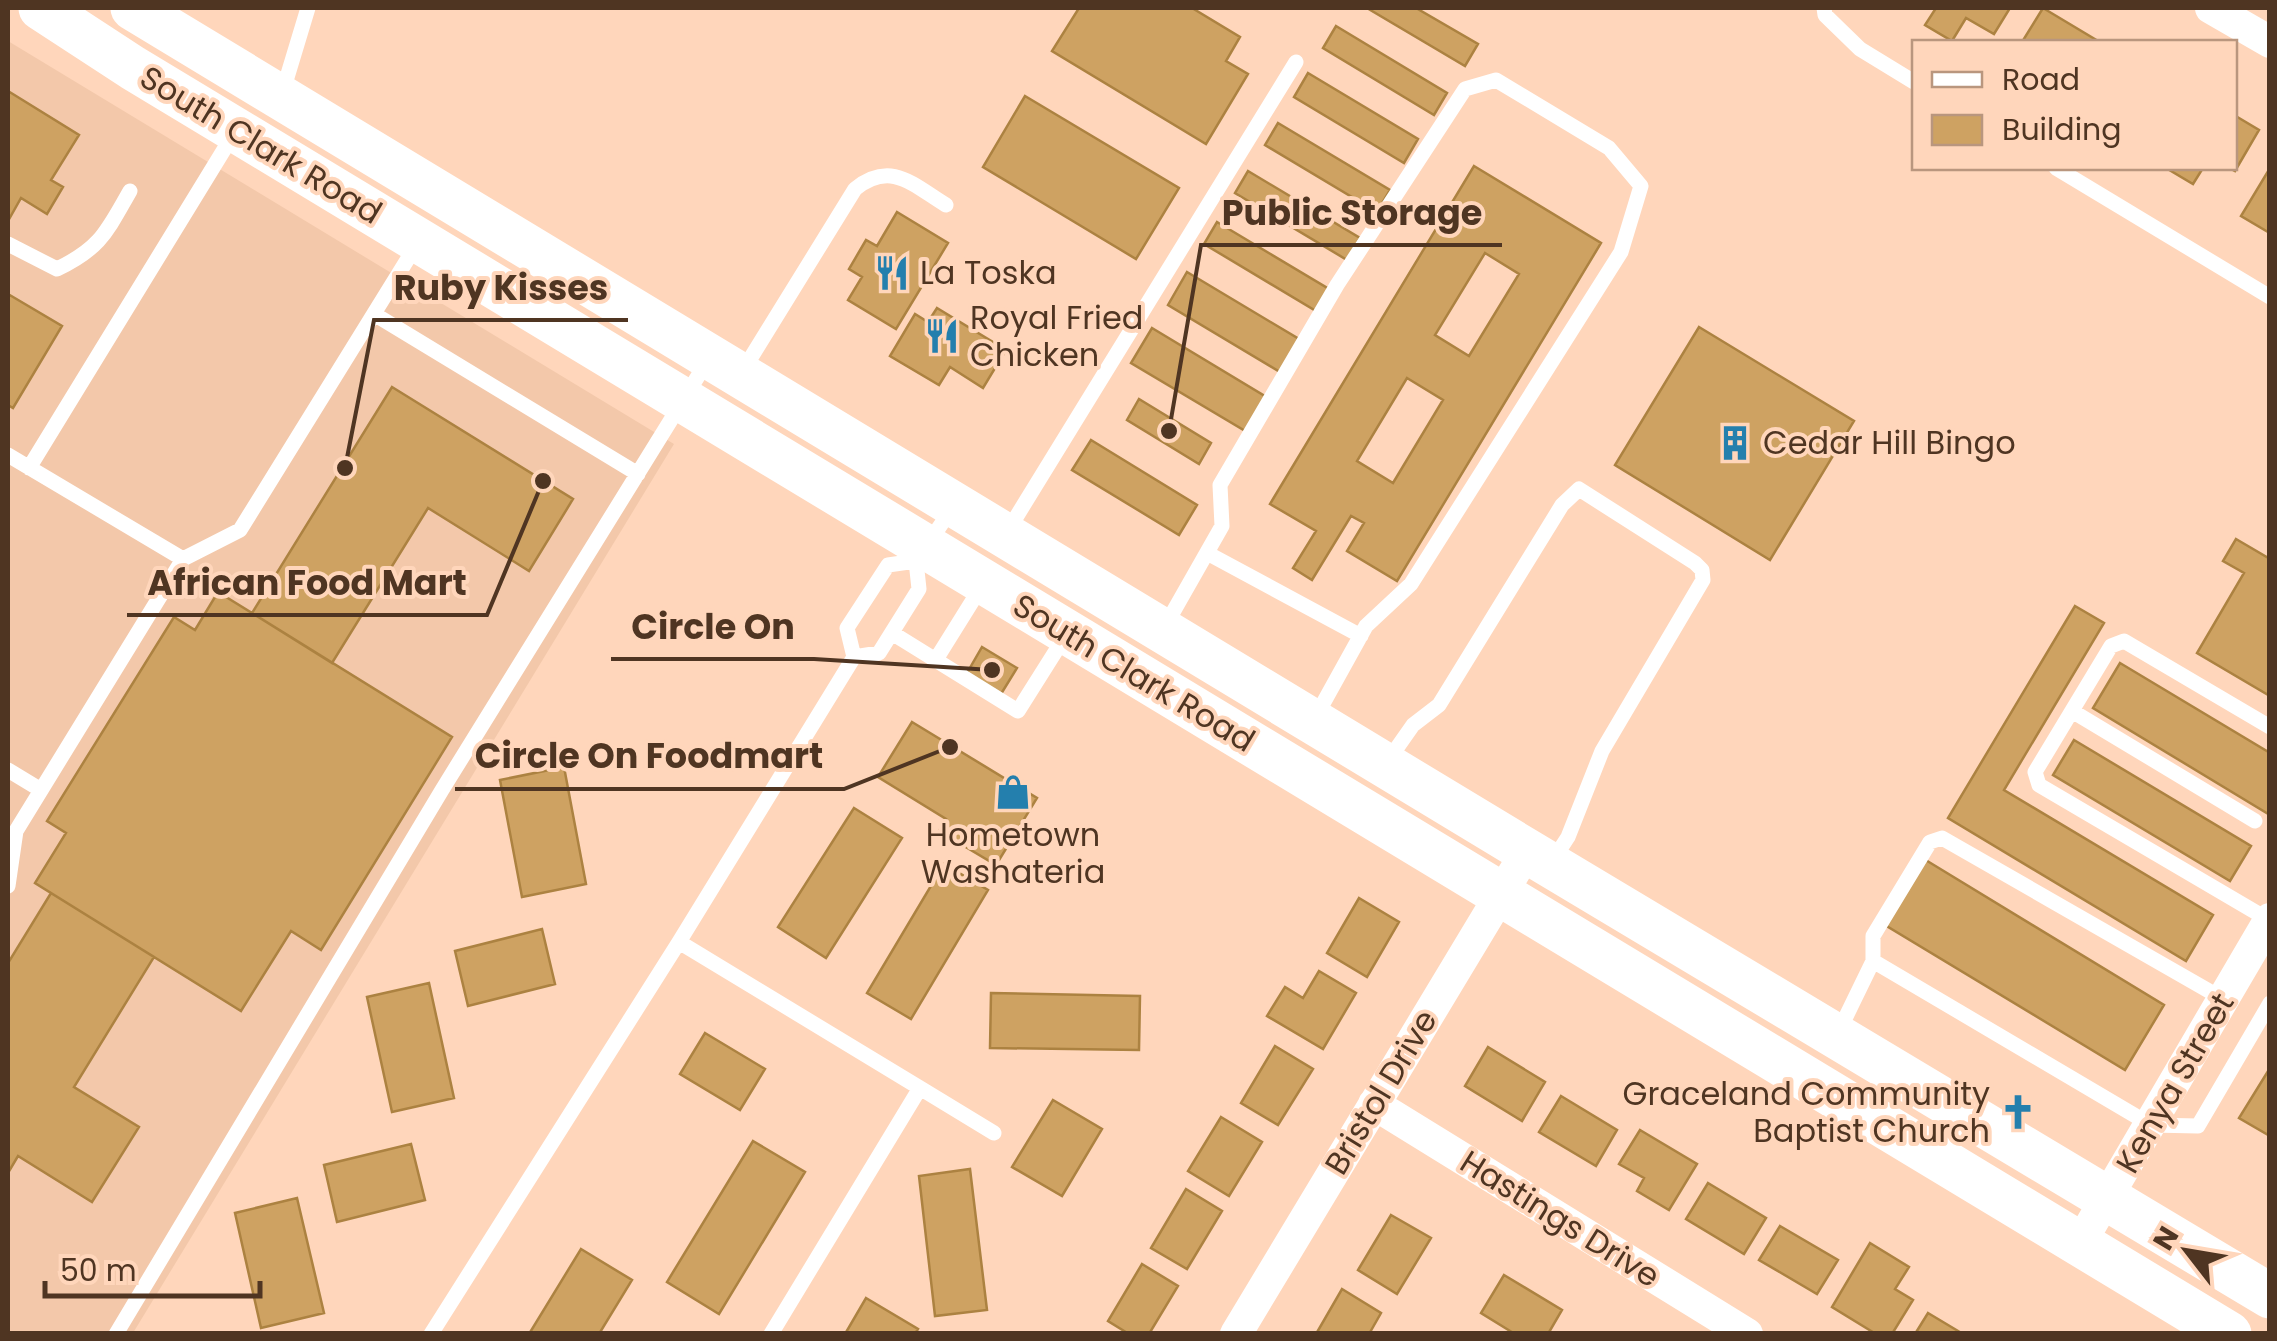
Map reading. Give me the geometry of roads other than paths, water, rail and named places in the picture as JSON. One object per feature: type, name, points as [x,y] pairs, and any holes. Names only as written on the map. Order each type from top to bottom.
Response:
[{"type":"main road","name":"South Clark Road","points":[[42,8],[133,68],[683,400],[921,554],[984,583],[1068,633],[2229,1334]]},
{"type":"main road","name":"South Clark Road","points":[[133,8],[2270,1296]]},
{"type":"main road","points":[[236,128],[271,91]]},
{"type":"main road","points":[[419,241],[448,198]]},
{"type":"street","points":[[2211,8],[2270,42]]},
{"type":"street","name":"Bristol Drive","points":[[1236,1334],[1500,895],[1538,858]]},
{"type":"street","name":"Kenya Street","points":[[2079,1245],[2152,1126],[2269,919]]},
{"type":"street","name":"Hastings Drive","points":[[1374,1104],[1746,1334]]},
{"type":"lane","points":[[1824,8],[1825,15],[1860,49],[1912,81]]},
{"type":"lane","points":[[271,91],[304,9]]},
{"type":"lane","points":[[1005,536],[1296,62]]},
{"type":"lane","points":[[1163,630],[1222,526],[1220,485],[1337,285],[1465,88],[1496,80],[1609,148],[1641,186],[1621,252],[1411,584],[1366,626],[1313,722]]},
{"type":"lane","points":[[29,468],[236,128]]},
{"type":"lane","points":[[2059,170],[2270,297]]},
{"type":"lane","points":[[116,1334],[442,790],[683,400],[725,366],[855,189],[872,175],[896,175],[946,205]]},
{"type":"lane","points":[[8,244],[57,269],[81,258],[99,243],[130,191]]},
{"type":"lane","points":[[8,886],[16,830],[183,559],[240,530],[419,241]]},
{"type":"lane","points":[[374,314],[638,474]]},
{"type":"lane","points":[[8,456],[183,559]]},
{"type":"lane","points":[[1385,766],[1413,726],[1439,705],[1562,504],[1580,489],[1696,563],[1703,580],[1602,751],[1568,836],[1538,858]]},
{"type":"lane","points":[[854,657],[879,653],[919,589],[921,554],[955,505]]},
{"type":"lane","points":[[1207,553],[1361,636]]},
{"type":"lane","points":[[432,1334],[854,657],[847,628],[888,565],[921,554]]},
{"type":"lane","points":[[934,661],[984,583]]},
{"type":"lane","points":[[892,633],[1018,712],[1068,633]]},
{"type":"lane","points":[[2269,919],[2039,784],[2035,772],[2111,646],[2124,641],[2270,727]]},
{"type":"lane","points":[[2072,711],[2255,821]]},
{"type":"lane","points":[[8,770],[40,790]]},
{"type":"lane","points":[[1836,1037],[1873,961],[1873,936],[1930,842],[1942,838],[2224,999]]},
{"type":"lane","points":[[679,942],[994,1133]]},
{"type":"lane","points":[[1873,961],[2152,1126],[2198,1126],[2270,1003]]},
{"type":"lane","points":[[772,1334],[920,1088]]},
{"type":"place","name":"La Toska","points":[[892,273]]},
{"type":"place","name":"Royal Fried Chicken","points":[[942,336]]},
{"type":"place","name":"Public Storage","points":[[1169,431]]},
{"type":"place","name":"Cedar Hill Bingo","points":[[1735,443]]},
{"type":"place","name":"Ruby Kisses","points":[[345,468]]},
{"type":"place","name":"African Food Mart","points":[[543,481]]},
{"type":"place","name":"Circle On","points":[[992,670]]},
{"type":"place","name":"Circle On Foodmart","points":[[950,747]]},
{"type":"place","name":"Hometown Washateria","points":[[1013,792]]},
{"type":"place","name":"Graceland Community Baptist Church","points":[[2018,1112]]}]
